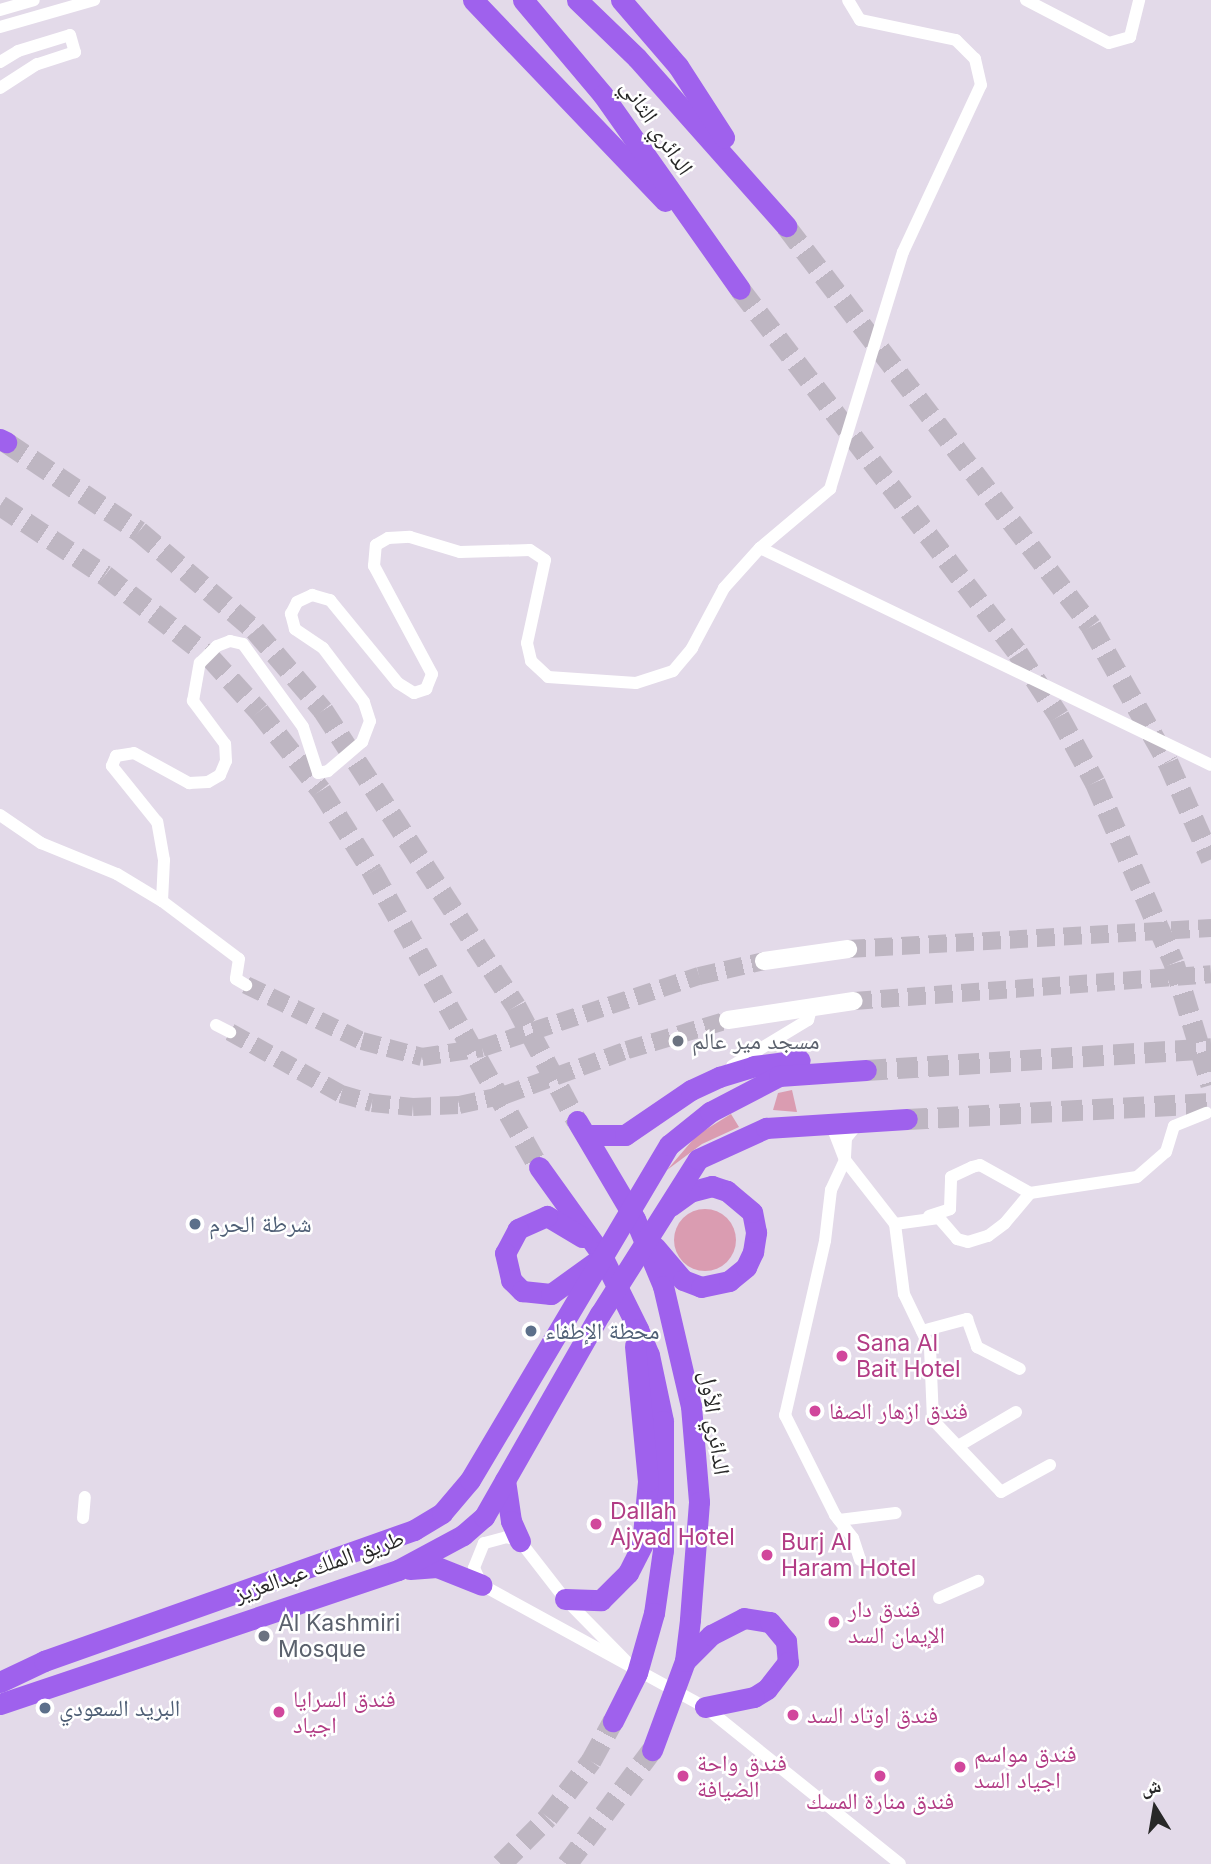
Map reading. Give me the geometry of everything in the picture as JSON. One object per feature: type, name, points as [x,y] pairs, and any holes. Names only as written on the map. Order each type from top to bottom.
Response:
[{"type":"highway","points":[[473,0],[538,64],[613,151],[696,232]]},
{"type":"highway","name":"الدائري الثاني","points":[[577,0],[755,186],[786,226]]},
{"type":"highway","points":[[621,0],[678,66],[755,186]]},
{"type":"highway","name":"الدائري الثاني","points":[[527,4],[603,95],[696,232],[740,289]]},
{"type":"highway","name":"طريق الملك عبدالعزيز","points":[[0,1682],[44,1661],[414,1530],[442,1513],[493,1440],[647,1176],[686,1128],[779,1076],[866,1070],[841,1058],[785,1060],[719,1077]]},
{"type":"highway","name":"الدائري الأول","points":[[652,1750],[685,1661],[699,1502],[691,1406],[663,1286],[635,1219],[582,1128],[625,1135],[685,1094],[719,1077]]},
{"type":"highway","name":"طريق الملك عبدالعزيز","points":[[0,1704],[398,1570],[463,1535],[484,1517],[517,1455],[661,1213],[698,1159],[729,1142],[766,1128],[863,1118],[907,1119]]},
{"type":"highway","points":[[539,1167],[602,1253],[641,1346],[663,1421],[663,1549],[654,1614],[637,1674],[613,1721]]},
{"type":"highway","points":[[635,1219],[683,1280],[701,1287],[729,1280],[746,1267],[756,1232],[751,1212],[743,1202],[712,1186],[690,1192],[661,1213]]},
{"type":"highway","points":[[547,1216],[564,1224],[602,1253],[551,1294],[522,1291],[507,1268],[510,1240],[534,1219],[547,1216]]},
{"type":"highway","points":[[565,1599],[601,1600],[628,1573],[642,1545],[647,1456],[641,1346]]},
{"type":"highway","points":[[493,1440],[517,1455]]},
{"type":"highway","points":[[505,1480],[511,1521],[520,1541]]},
{"type":"highway","points":[[398,1570],[437,1567],[482,1585]]},
{"type":"highway","points":[[685,1661],[710,1635],[730,1622],[755,1617],[780,1631],[789,1652],[783,1674],[754,1697],[705,1707]]},
{"type":"highway","points":[[0,1673],[44,1661]]},
{"type":"highway","points":[[0,1720],[102,1668]]},
{"type":"main road","points":[[764,961],[848,949]]},
{"type":"main road","points":[[728,1020],[854,1001]]},
{"type":"street","points":[[0,10],[34,0]]},
{"type":"street","points":[[0,27],[94,0]]},
{"type":"street","points":[[162,901],[162,836],[157,822],[112,766],[116,756],[134,753],[189,783],[220,775],[226,761],[225,744],[200,715],[193,686],[200,663],[217,646],[230,641],[243,644],[303,727],[318,773],[328,771],[362,741],[370,721],[364,702],[323,648],[295,629],[291,614],[297,603],[312,595],[330,600],[398,683],[414,693],[426,689],[432,674],[374,566],[376,545],[388,538],[410,537],[460,552],[530,550],[545,561],[544,579],[527,643],[530,660],[548,677],[636,683],[673,671],[692,648],[724,588],[760,548],[830,489],[903,252],[981,85],[975,60],[956,40],[860,20],[848,0]]},
{"type":"street","points":[[1026,0],[1109,43],[1130,37],[1139,0]]},
{"type":"street","points":[[0,62],[18,51],[70,35],[75,52],[37,64],[0,88]]},
{"type":"street","points":[[760,548],[1211,765]]},
{"type":"street","points":[[0,815],[41,843],[117,874],[162,901],[239,959],[241,982]]},
{"type":"street","points":[[719,1077],[808,1020],[812,1006]]},
{"type":"street","points":[[216,1025],[230,1032]]},
{"type":"street","points":[[895,1224],[950,1209],[951,1177],[980,1165],[1030,1193],[1137,1177],[1166,1152],[1174,1126],[1207,1113]]},
{"type":"street","points":[[860,1560],[853,1538],[839,1520],[786,1424],[785,1415],[825,1241],[831,1190],[845,1160],[846,1138],[863,1118]]},
{"type":"street","points":[[830,1121],[845,1160],[895,1224],[904,1294],[929,1348],[933,1420],[960,1445],[1001,1492],[1050,1465]]},
{"type":"street","points":[[926,1217],[939,1218],[957,1239],[968,1242],[1005,1223],[1030,1193]]},
{"type":"street","points":[[922,1331],[967,1319],[977,1347],[1020,1369]]},
{"type":"street","points":[[960,1445],[1016,1412]]},
{"type":"street","points":[[83,1518],[85,1497]]},
{"type":"street","points":[[839,1520],[896,1513]]},
{"type":"street","points":[[626,1661],[565,1599],[520,1541],[507,1537],[484,1543],[474,1568],[482,1585],[626,1661],[705,1707],[900,1864]]},
{"type":"street","points":[[939,1598],[978,1581]]},
{"type":"shaded area","points":[[792,1090],[797,1112],[773,1110],[778,1093]]},
{"type":"shaded area","points":[[731,1114],[739,1127],[702,1144],[667,1170],[697,1135]]},
{"type":"shaded area","points":[[705,1209],[717,1211],[727,1218],[734,1228],[734,1252],[727,1262],[717,1269],[705,1271],[693,1269],[683,1262],[676,1252],[674,1240],[676,1228],[683,1218],[693,1211]]},
{"type":"tunnel","points":[[786,226],[1091,626],[1168,762],[1211,859]]},
{"type":"tunnel","points":[[740,289],[1018,653],[1059,716],[1095,782],[1174,963],[1211,1085]]},
{"type":"tunnel","points":[[6,442],[139,531],[255,630],[323,710],[516,1006],[577,1121]]},
{"type":"tunnel","points":[[0,505],[105,575],[210,657],[259,711],[321,790],[372,871],[539,1167]]},
{"type":"tunnel","points":[[848,949],[1211,928]]},
{"type":"tunnel","points":[[246,985],[362,1041],[422,1057],[482,1048],[699,976],[764,961]]},
{"type":"tunnel","points":[[854,1001],[1211,974]]},
{"type":"tunnel","points":[[230,1032],[341,1094],[372,1103],[413,1107],[459,1105],[505,1095],[627,1050],[728,1020]]},
{"type":"tunnel","points":[[866,1070],[1211,1048]]},
{"type":"tunnel","points":[[907,1119],[1211,1103]]},
{"type":"tunnel","points":[[501,1864],[548,1817],[591,1761],[613,1721]]},
{"type":"tunnel","points":[[567,1864],[652,1750]]},
{"type":"place","name":"مسجد مير عالم","points":[[678,1041]]},
{"type":"place","name":"شرطة الحرم","points":[[195,1224]]},
{"type":"place","name":"محطة الإطفاء","points":[[531,1331]]},
{"type":"place","name":"Sana Al Bait Hotel","points":[[842,1356]]},
{"type":"place","name":"فندق ازهار الصفا","points":[[815,1411]]},
{"type":"place","name":"Dallah Ajyad Hotel","points":[[596,1524]]},
{"type":"place","name":"Burj Al Haram Hotel","points":[[767,1555]]},
{"type":"place","name":"فندق دار الإيمان السد","points":[[834,1622]]},
{"type":"place","name":"Al Kashmiri Mosque","points":[[264,1636]]},
{"type":"place","name":"البريد السعودي","points":[[45,1708]]},
{"type":"place","name":"فندق السرايا اجياد","points":[[279,1712]]},
{"type":"place","name":"فندق اوتاد السد","points":[[793,1715]]},
{"type":"place","name":"فندق مواسم اجياد السد","points":[[960,1767]]},
{"type":"place","name":"فندق واحة الضيافة","points":[[683,1776]]},
{"type":"place","name":"فندق منارة المسك","points":[[880,1776]]}]
